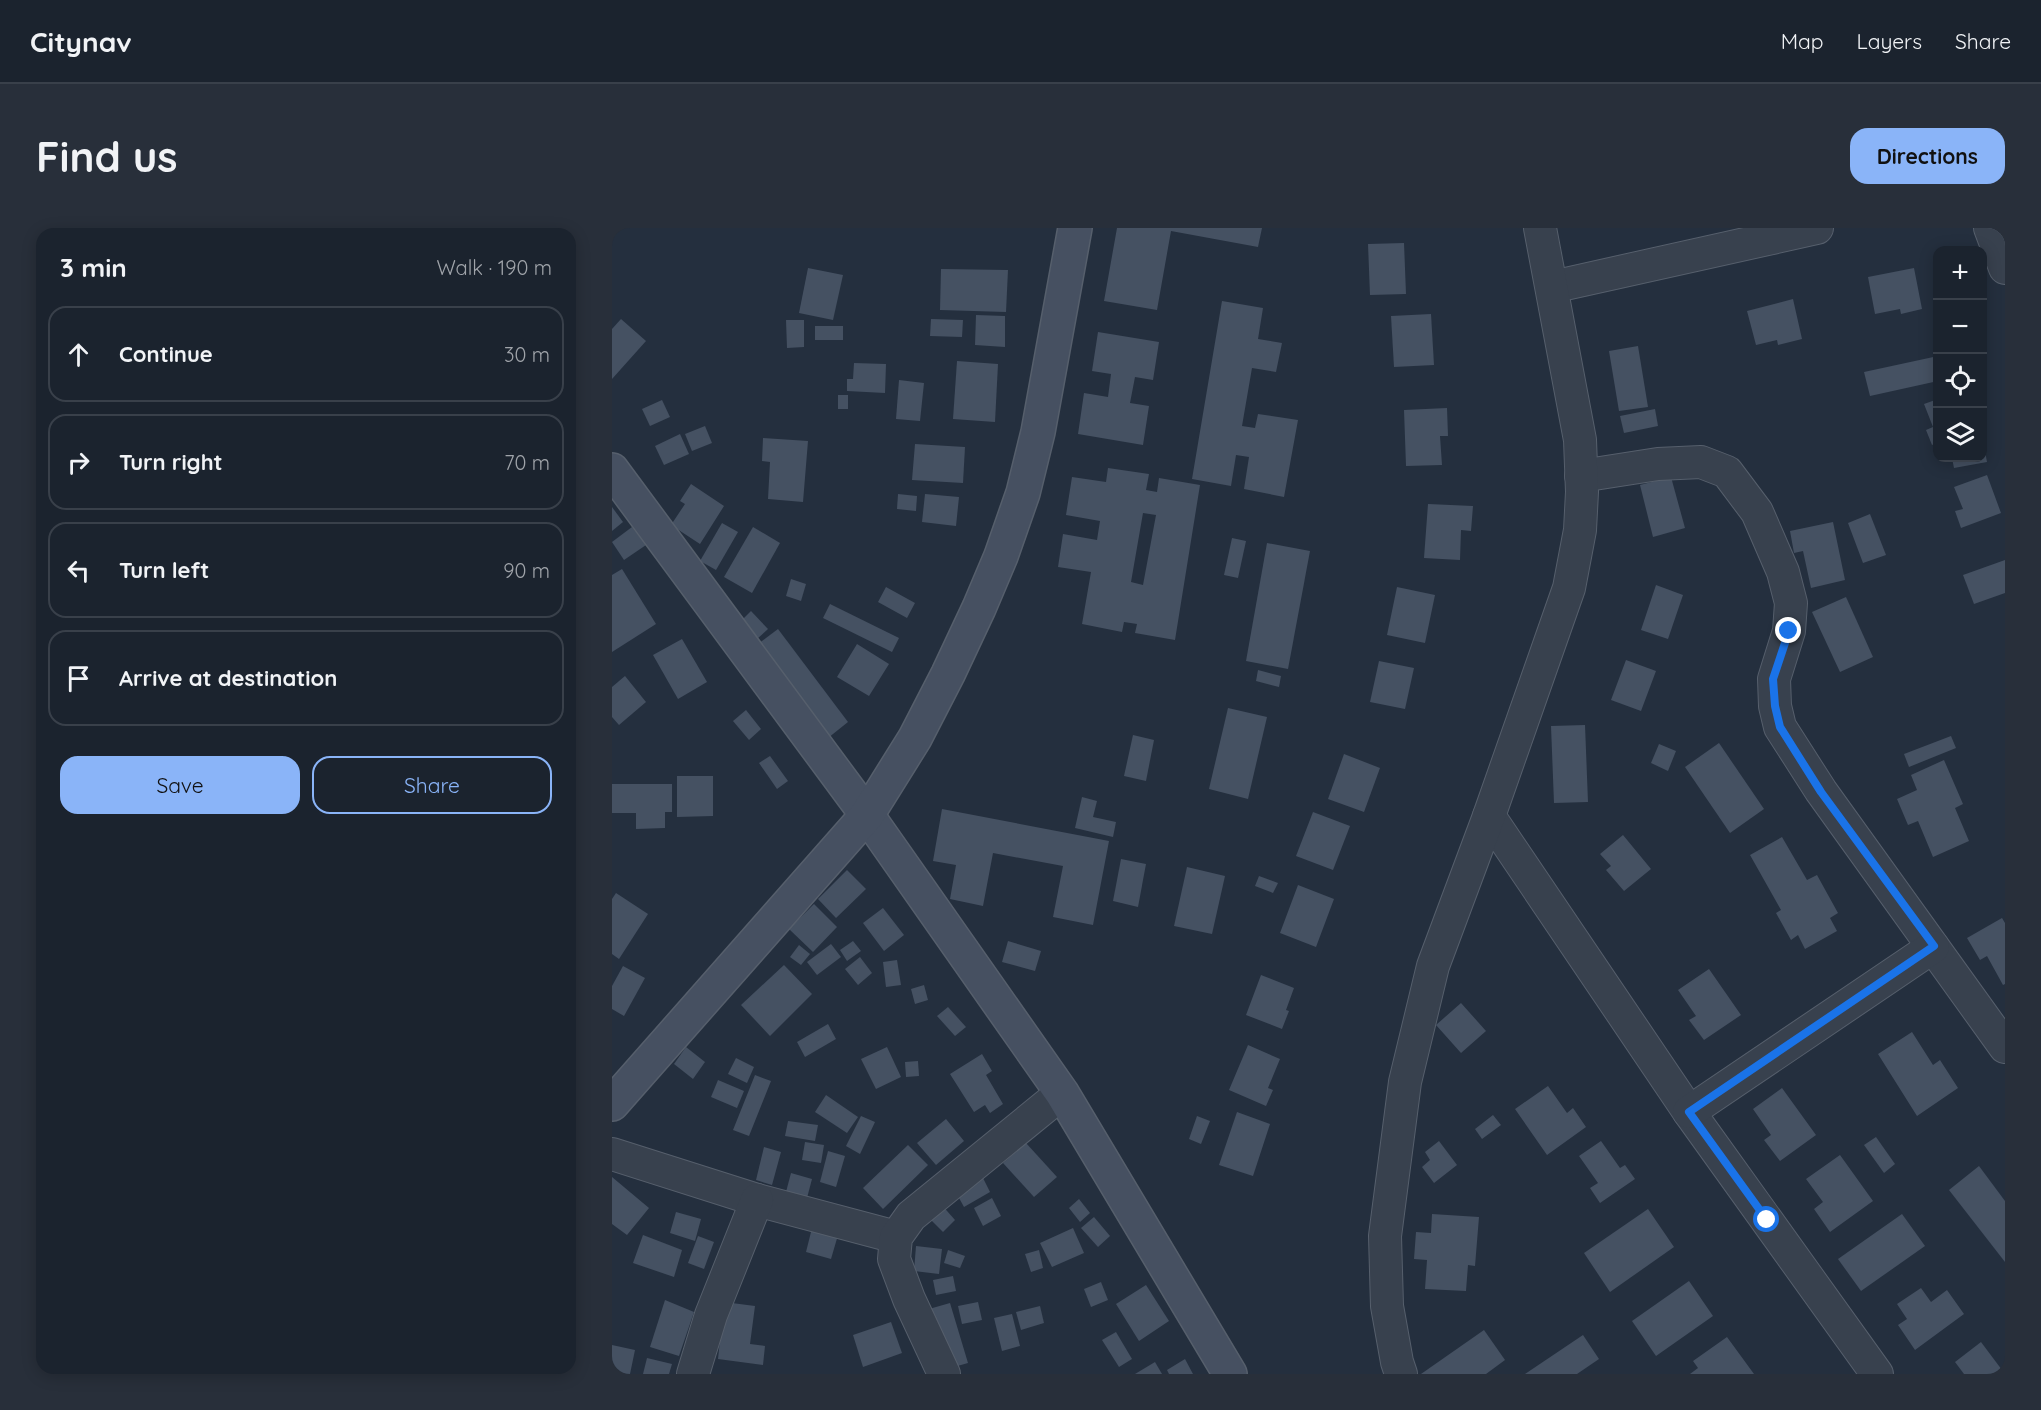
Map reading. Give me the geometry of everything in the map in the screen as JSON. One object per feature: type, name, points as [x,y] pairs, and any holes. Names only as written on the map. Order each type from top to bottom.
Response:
[{"type":"street","points":[[612,1104],[867,815],[915,738],[980,608],[1023,493],[1038,432],[1075,228]]},
{"type":"street","points":[[1401,1374],[1396,1362],[1387,1306],[1385,1236],[1405,1082],[1433,966],[1489,816],[1569,588],[1580,530],[1580,440],[1540,228]]},
{"type":"street","points":[[1552,287],[1817,228]]},
{"type":"street","points":[[1990,228],[2005,268]]},
{"type":"street","points":[[1581,476],[1658,464],[1701,462],[1727,472],[1757,512],[1782,572],[1791,603],[1789,631],[1773,679],[1775,706],[1780,727],[1821,792],[2005,1047]]},
{"type":"street","points":[[612,470],[867,815],[1062,1093],[1230,1374]]},
{"type":"street","points":[[1489,816],[1689,1112],[1877,1374]]},
{"type":"street","points":[[1689,1112],[1934,946]]},
{"type":"street","points":[[944,1374],[909,1299],[894,1258],[896,1236],[911,1216],[1062,1093]]},
{"type":"street","points":[[612,1154],[757,1200],[896,1236]]},
{"type":"street","points":[[693,1374],[711,1315],[757,1200]]},
{"type":"building","points":[[1117,228],[1262,228],[1258,247],[1171,231],[1157,310],[1104,301]]},
{"type":"building","points":[[1404,243],[1406,294],[1370,295],[1368,244]]},
{"type":"building","points":[[808,268],[843,275],[833,320],[799,313]]},
{"type":"building","points":[[1914,268],[1922,309],[1901,314],[1900,309],[1875,314],[1868,277]]},
{"type":"building","points":[[941,269],[1008,270],[1006,312],[940,310]]},
{"type":"building","points":[[1793,299],[1802,339],[1778,345],[1777,340],[1756,345],[1747,311]]},
{"type":"building","points":[[1222,301],[1263,308],[1258,339],[1282,343],[1276,372],[1252,368],[1242,426],[1255,428],[1258,414],[1298,420],[1284,497],[1244,489],[1249,457],[1236,455],[1231,486],[1192,479]]},
{"type":"building","points":[[1431,314],[1434,365],[1394,367],[1391,316]]},
{"type":"building","points":[[976,315],[1005,316],[1005,347],[975,345]]},
{"type":"building","points":[[621,319],[646,341],[612,379],[612,329]]},
{"type":"building","points":[[931,319],[963,320],[962,337],[930,336]]},
{"type":"building","points":[[786,320],[804,320],[804,347],[787,348]]},
{"type":"building","points":[[815,326],[843,326],[843,340],[815,340]]},
{"type":"building","points":[[1098,332],[1159,342],[1153,380],[1135,377],[1130,403],[1149,406],[1143,445],[1078,434],[1084,393],[1108,397],[1111,374],[1092,371]]},
{"type":"building","points":[[1638,346],[1648,407],[1619,411],[1609,351]]},
{"type":"building","points":[[1933,357],[1933,382],[1870,396],[1864,372]]},
{"type":"building","points":[[957,361],[998,364],[995,422],[953,419]]},
{"type":"building","points":[[854,363],[886,364],[885,393],[847,391],[847,379],[853,379]]},
{"type":"building","points":[[899,380],[924,383],[920,421],[896,419]]},
{"type":"building","points":[[838,395],[848,395],[848,409],[838,409]]},
{"type":"building","points":[[662,400],[670,417],[650,426],[642,409]]},
{"type":"building","points":[[1933,401],[1933,427],[1924,404]]},
{"type":"building","points":[[1447,408],[1448,436],[1440,436],[1442,465],[1406,466],[1404,410]]},
{"type":"building","points":[[1655,409],[1658,426],[1624,433],[1620,416]]},
{"type":"building","points":[[705,426],[712,443],[692,451],[685,434]]},
{"type":"building","points":[[1933,427],[1932,445],[1926,430]]},
{"type":"building","points":[[680,434],[689,454],[664,465],[655,446]]},
{"type":"building","points":[[763,438],[808,441],[803,502],[768,499],[770,462],[762,461]]},
{"type":"building","points":[[915,444],[965,447],[963,483],[912,480]]},
{"type":"building","points":[[1953,462],[1987,462],[1954,468]]},
{"type":"building","points":[[1108,468],[1149,474],[1146,490],[1157,492],[1159,478],[1200,485],[1175,640],[1135,633],[1137,624],[1124,622],[1122,632],[1082,624],[1091,572],[1058,567],[1063,534],[1097,540],[1100,521],[1066,515],[1072,477],[1106,482]],"holes":[[[1143,513],[1156,515],[1143,585],[1131,582]]]},
{"type":"building","points":[[1987,475],[2001,513],[1961,528],[1955,511],[1963,509],[1954,487]]},
{"type":"building","points":[[1671,477],[1685,528],[1653,537],[1640,485]]},
{"type":"building","points":[[691,484],[724,506],[700,544],[671,525],[685,504],[680,501]]},
{"type":"building","points":[[898,494],[917,496],[916,511],[897,509]]},
{"type":"building","points":[[925,494],[959,497],[956,526],[922,522]]},
{"type":"building","points":[[1428,504],[1473,506],[1471,531],[1461,530],[1460,560],[1424,558]]},
{"type":"building","points":[[612,507],[623,522],[612,531]]},
{"type":"building","points":[[1870,514],[1886,555],[1863,563],[1848,523]]},
{"type":"building","points":[[1833,522],[1845,580],[1811,588],[1803,551],[1794,553],[1790,531]]},
{"type":"building","points":[[722,523],[738,532],[716,570],[700,561]]},
{"type":"building","points":[[632,527],[646,545],[624,560],[612,542]]},
{"type":"building","points":[[753,527],[780,543],[752,593],[724,577]]},
{"type":"building","points":[[1232,538],[1246,541],[1238,578],[1224,575]]},
{"type":"building","points":[[1267,543],[1310,551],[1288,669],[1246,661]]},
{"type":"building","points":[[2005,560],[2005,593],[1974,604],[1963,575]]},
{"type":"building","points":[[622,569],[656,624],[612,652],[612,575]]},
{"type":"building","points":[[791,579],[806,584],[801,601],[786,596]]},
{"type":"building","points":[[1656,585],[1683,595],[1668,639],[1641,630]]},
{"type":"building","points":[[886,587],[915,603],[907,618],[878,602]]},
{"type":"building","points":[[1397,587],[1435,595],[1425,643],[1387,635]]},
{"type":"building","points":[[1846,597],[1873,657],[1840,672],[1812,612]]},
{"type":"building","points":[[830,604],[899,638],[892,652],[823,618]]},
{"type":"building","points":[[751,611],[768,629],[757,639],[740,622]]},
{"type":"building","points":[[778,629],[848,722],[828,738],[758,644]]},
{"type":"building","points":[[682,639],[707,682],[678,699],[653,655]]},
{"type":"building","points":[[857,644],[889,664],[869,696],[837,677]]},
{"type":"building","points":[[1626,660],[1656,671],[1641,711],[1611,700]]},
{"type":"building","points":[[1379,661],[1414,668],[1405,709],[1370,702]]},
{"type":"building","points":[[1258,670],[1281,676],[1279,687],[1256,681]]},
{"type":"building","points":[[625,676],[646,702],[619,725],[612,717],[612,687]]},
{"type":"building","points":[[1228,708],[1267,717],[1248,799],[1209,789]]},
{"type":"building","points":[[746,710],[761,729],[749,740],[733,721]]},
{"type":"building","points":[[1585,725],[1588,802],[1554,803],[1551,726]]},
{"type":"building","points":[[1133,735],[1154,740],[1146,781],[1124,776]]},
{"type":"building","points":[[1951,736],[1956,748],[1909,767],[1904,754]]},
{"type":"building","points":[[1719,743],[1764,809],[1730,833],[1685,767]]},
{"type":"building","points":[[1659,744],[1676,751],[1668,771],[1651,763]]},
{"type":"building","points":[[1344,754],[1380,768],[1364,812],[1328,799]]},
{"type":"building","points":[[770,756],[788,781],[777,789],[759,763]]},
{"type":"building","points":[[1944,760],[1963,804],[1955,808],[1969,841],[1933,857],[1918,821],[1908,825],[1897,799],[1917,790],[1911,775]]},
{"type":"building","points":[[677,776],[713,776],[713,816],[677,817]]},
{"type":"building","points":[[612,784],[672,784],[672,812],[665,812],[665,828],[636,829],[636,813],[612,813]]},
{"type":"building","points":[[1082,797],[1097,801],[1093,817],[1116,822],[1113,837],[1075,828]]},
{"type":"building","points":[[942,809],[1109,841],[1093,925],[1053,917],[1063,866],[993,853],[983,906],[950,899],[956,865],[933,861]]},
{"type":"building","points":[[1313,812],[1350,826],[1333,870],[1296,856]]},
{"type":"building","points":[[1623,835],[1651,869],[1624,891],[1606,870],[1611,866],[1600,854]]},
{"type":"building","points":[[1782,837],[1807,880],[1817,875],[1838,913],[1830,918],[1837,931],[1805,949],[1798,935],[1791,940],[1776,913],[1781,910],[1750,855]]},
{"type":"building","points":[[1121,859],[1146,864],[1138,907],[1113,901]]},
{"type":"building","points":[[1187,867],[1225,876],[1212,934],[1174,926]]},
{"type":"building","points":[[847,870],[866,889],[836,918],[818,899]]},
{"type":"building","points":[[1259,876],[1278,883],[1273,893],[1255,886]]},
{"type":"building","points":[[1298,885],[1334,899],[1316,947],[1280,933]]},
{"type":"building","points":[[616,893],[648,914],[619,959],[612,954],[612,899]]},
{"type":"building","points":[[814,904],[837,927],[813,952],[789,929]]},
{"type":"building","points":[[883,908],[904,935],[884,951],[863,923]]},
{"type":"building","points":[[2002,918],[2005,923],[2005,984],[2003,985],[1987,956],[1980,960],[1967,938]]},
{"type":"building","points":[[853,941],[861,951],[847,961],[840,950]]},
{"type":"building","points":[[1008,941],[1041,951],[1035,971],[1002,962]]},
{"type":"building","points":[[831,944],[841,957],[817,975],[807,962]]},
{"type":"building","points":[[799,945],[810,954],[801,965],[790,957]]},
{"type":"building","points":[[860,957],[872,973],[858,985],[845,969]]},
{"type":"building","points":[[897,960],[901,985],[886,987],[883,962]]},
{"type":"building","points":[[784,965],[812,994],[770,1036],[741,1005]]},
{"type":"building","points":[[623,966],[645,978],[624,1016],[612,1009],[612,986]]},
{"type":"building","points":[[1709,969],[1741,1015],[1704,1040],[1689,1020],[1696,1016],[1678,990]]},
{"type":"building","points":[[1261,975],[1294,988],[1282,1029],[1246,1015]]},
{"type":"building","points":[[924,985],[928,1000],[915,1004],[911,989]]},
{"type":"building","points":[[1461,1003],[1486,1031],[1461,1053],[1436,1025]]},
{"type":"building","points":[[948,1007],[966,1027],[955,1036],[937,1016]]},
{"type":"building","points":[[828,1024],[836,1039],[805,1057],[797,1042]]},
{"type":"building","points":[[1912,1032],[1933,1065],[1940,1060],[1958,1088],[1917,1116],[1878,1054]]},
{"type":"building","points":[[1248,1045],[1280,1059],[1268,1088],[1273,1090],[1266,1106],[1229,1090]]},
{"type":"building","points":[[686,1047],[705,1062],[693,1079],[674,1064]]},
{"type":"building","points":[[887,1047],[901,1077],[876,1089],[861,1059]]},
{"type":"building","points":[[982,1054],[992,1071],[986,1075],[1003,1104],[990,1113],[985,1105],[974,1112],[950,1074]]},
{"type":"building","points":[[736,1058],[754,1067],[747,1083],[728,1074]]},
{"type":"building","points":[[918,1061],[919,1076],[906,1077],[905,1062]]},
{"type":"building","points":[[755,1075],[771,1081],[749,1136],[733,1130]]},
{"type":"building","points":[[718,1080],[744,1091],[737,1108],[711,1097]]},
{"type":"building","points":[[1548,1086],[1567,1113],[1573,1108],[1586,1127],[1547,1155],[1515,1109]]},
{"type":"building","points":[[1782,1088],[1816,1135],[1780,1161],[1764,1140],[1771,1135],[1753,1109]]},
{"type":"building","points":[[826,1095],[858,1117],[847,1133],[815,1112]]},
{"type":"building","points":[[1237,1112],[1270,1124],[1253,1176],[1219,1165]]},
{"type":"building","points":[[1493,1115],[1501,1125],[1482,1139],[1475,1129]]},
{"type":"building","points":[[861,1116],[875,1122],[860,1154],[846,1146]]},
{"type":"building","points":[[1197,1116],[1210,1121],[1201,1144],[1189,1139]]},
{"type":"building","points":[[946,1119],[964,1141],[936,1165],[917,1143]]},
{"type":"building","points":[[788,1121],[818,1125],[815,1141],[785,1136]]},
{"type":"building","points":[[1876,1137],[1895,1164],[1884,1173],[1864,1145]]},
{"type":"building","points":[[1439,1141],[1457,1165],[1434,1183],[1422,1167],[1430,1160],[1425,1152]]},
{"type":"building","points":[[1601,1141],[1620,1168],[1625,1165],[1635,1179],[1600,1203],[1590,1188],[1598,1183],[1579,1156]]},
{"type":"building","points":[[805,1142],[824,1145],[821,1163],[802,1160]]},
{"type":"building","points":[[1026,1143],[1057,1177],[1034,1197],[1003,1163]]},
{"type":"building","points":[[908,1145],[928,1165],[883,1209],[863,1188]]},
{"type":"building","points":[[764,1147],[781,1152],[772,1185],[756,1180]]},
{"type":"building","points":[[828,1151],[845,1156],[836,1187],[820,1182]]},
{"type":"building","points":[[1840,1155],[1873,1201],[1830,1232],[1814,1209],[1823,1202],[1806,1179]]},
{"type":"building","points":[[1979,1166],[2005,1201],[2005,1262],[1949,1190]]},
{"type":"building","points":[[980,1172],[990,1192],[964,1207],[953,1187]]},
{"type":"building","points":[[791,1173],[812,1179],[807,1198],[786,1192]]},
{"type":"building","points":[[612,1177],[649,1208],[627,1235],[612,1224]]},
{"type":"building","points":[[992,1198],[1001,1216],[983,1226],[974,1208]]},
{"type":"building","points":[[1079,1199],[1090,1213],[1080,1222],[1069,1208]]},
{"type":"building","points":[[940,1203],[955,1220],[943,1232],[927,1216]]},
{"type":"building","points":[[1648,1209],[1674,1247],[1610,1292],[1584,1253]]},
{"type":"building","points":[[676,1212],[701,1219],[695,1241],[670,1233]]},
{"type":"building","points":[[1432,1214],[1479,1217],[1475,1266],[1468,1265],[1466,1291],[1425,1289],[1427,1260],[1414,1259],[1416,1232],[1431,1233]]},
{"type":"building","points":[[1902,1214],[1925,1246],[1861,1291],[1838,1259]]},
{"type":"building","points":[[1094,1217],[1110,1236],[1098,1247],[1081,1228]]},
{"type":"building","points":[[812,1228],[838,1235],[831,1259],[806,1252]]},
{"type":"building","points":[[1073,1228],[1084,1253],[1052,1267],[1040,1243]]},
{"type":"building","points":[[643,1235],[682,1250],[674,1277],[633,1263]]},
{"type":"building","points":[[698,1236],[714,1242],[704,1269],[688,1263]]},
{"type":"building","points":[[916,1246],[942,1249],[939,1274],[914,1271]]},
{"type":"building","points":[[948,1250],[965,1256],[960,1268],[944,1263]]},
{"type":"building","points":[[1039,1250],[1043,1268],[1031,1272],[1025,1254]]},
{"type":"building","points":[[953,1276],[956,1291],[936,1295],[933,1280]]},
{"type":"building","points":[[1689,1281],[1713,1316],[1656,1356],[1632,1321]]},
{"type":"building","points":[[1101,1282],[1108,1300],[1091,1307],[1084,1289]]},
{"type":"building","points":[[1146,1285],[1169,1321],[1139,1341],[1116,1304]]},
{"type":"building","points":[[1921,1288],[1931,1302],[1947,1290],[1964,1314],[1915,1350],[1898,1325],[1907,1319],[1897,1304]]},
{"type":"building","points":[[665,1300],[694,1312],[679,1356],[650,1347]]},
{"type":"building","points":[[724,1302],[755,1306],[750,1344],[765,1346],[763,1365],[718,1359]]},
{"type":"building","points":[[978,1302],[982,1320],[962,1324],[958,1306]]},
{"type":"building","points":[[950,1303],[968,1363],[947,1369],[929,1309]]},
{"type":"building","points":[[1040,1306],[1044,1323],[1021,1330],[1016,1312]]},
{"type":"building","points":[[1012,1314],[1020,1346],[1002,1351],[994,1318]]},
{"type":"building","points":[[891,1322],[902,1353],[863,1367],[853,1335]]},
{"type":"building","points":[[1484,1330],[1505,1360],[1486,1374],[1421,1374]]},
{"type":"building","points":[[1116,1332],[1132,1359],[1119,1367],[1102,1340]]},
{"type":"building","points":[[1583,1335],[1599,1359],[1577,1374],[1525,1374]]},
{"type":"building","points":[[1727,1337],[1754,1374],[1690,1374],[1698,1368],[1693,1361]]},
{"type":"building","points":[[1981,1342],[2005,1374],[1964,1374],[1955,1362]]},
{"type":"building","points":[[612,1345],[635,1350],[630,1374],[612,1374]]},
{"type":"building","points":[[647,1358],[672,1364],[669,1374],[643,1374]]},
{"type":"building","points":[[1185,1359],[1193,1374],[1169,1374],[1167,1370]]},
{"type":"building","points":[[1155,1362],[1162,1374],[1135,1374]]},
{"type":"route","points":[[1767,1220],[1689,1112],[1934,946],[1821,792],[1780,727],[1775,706],[1773,679],[1789,631]]}]
